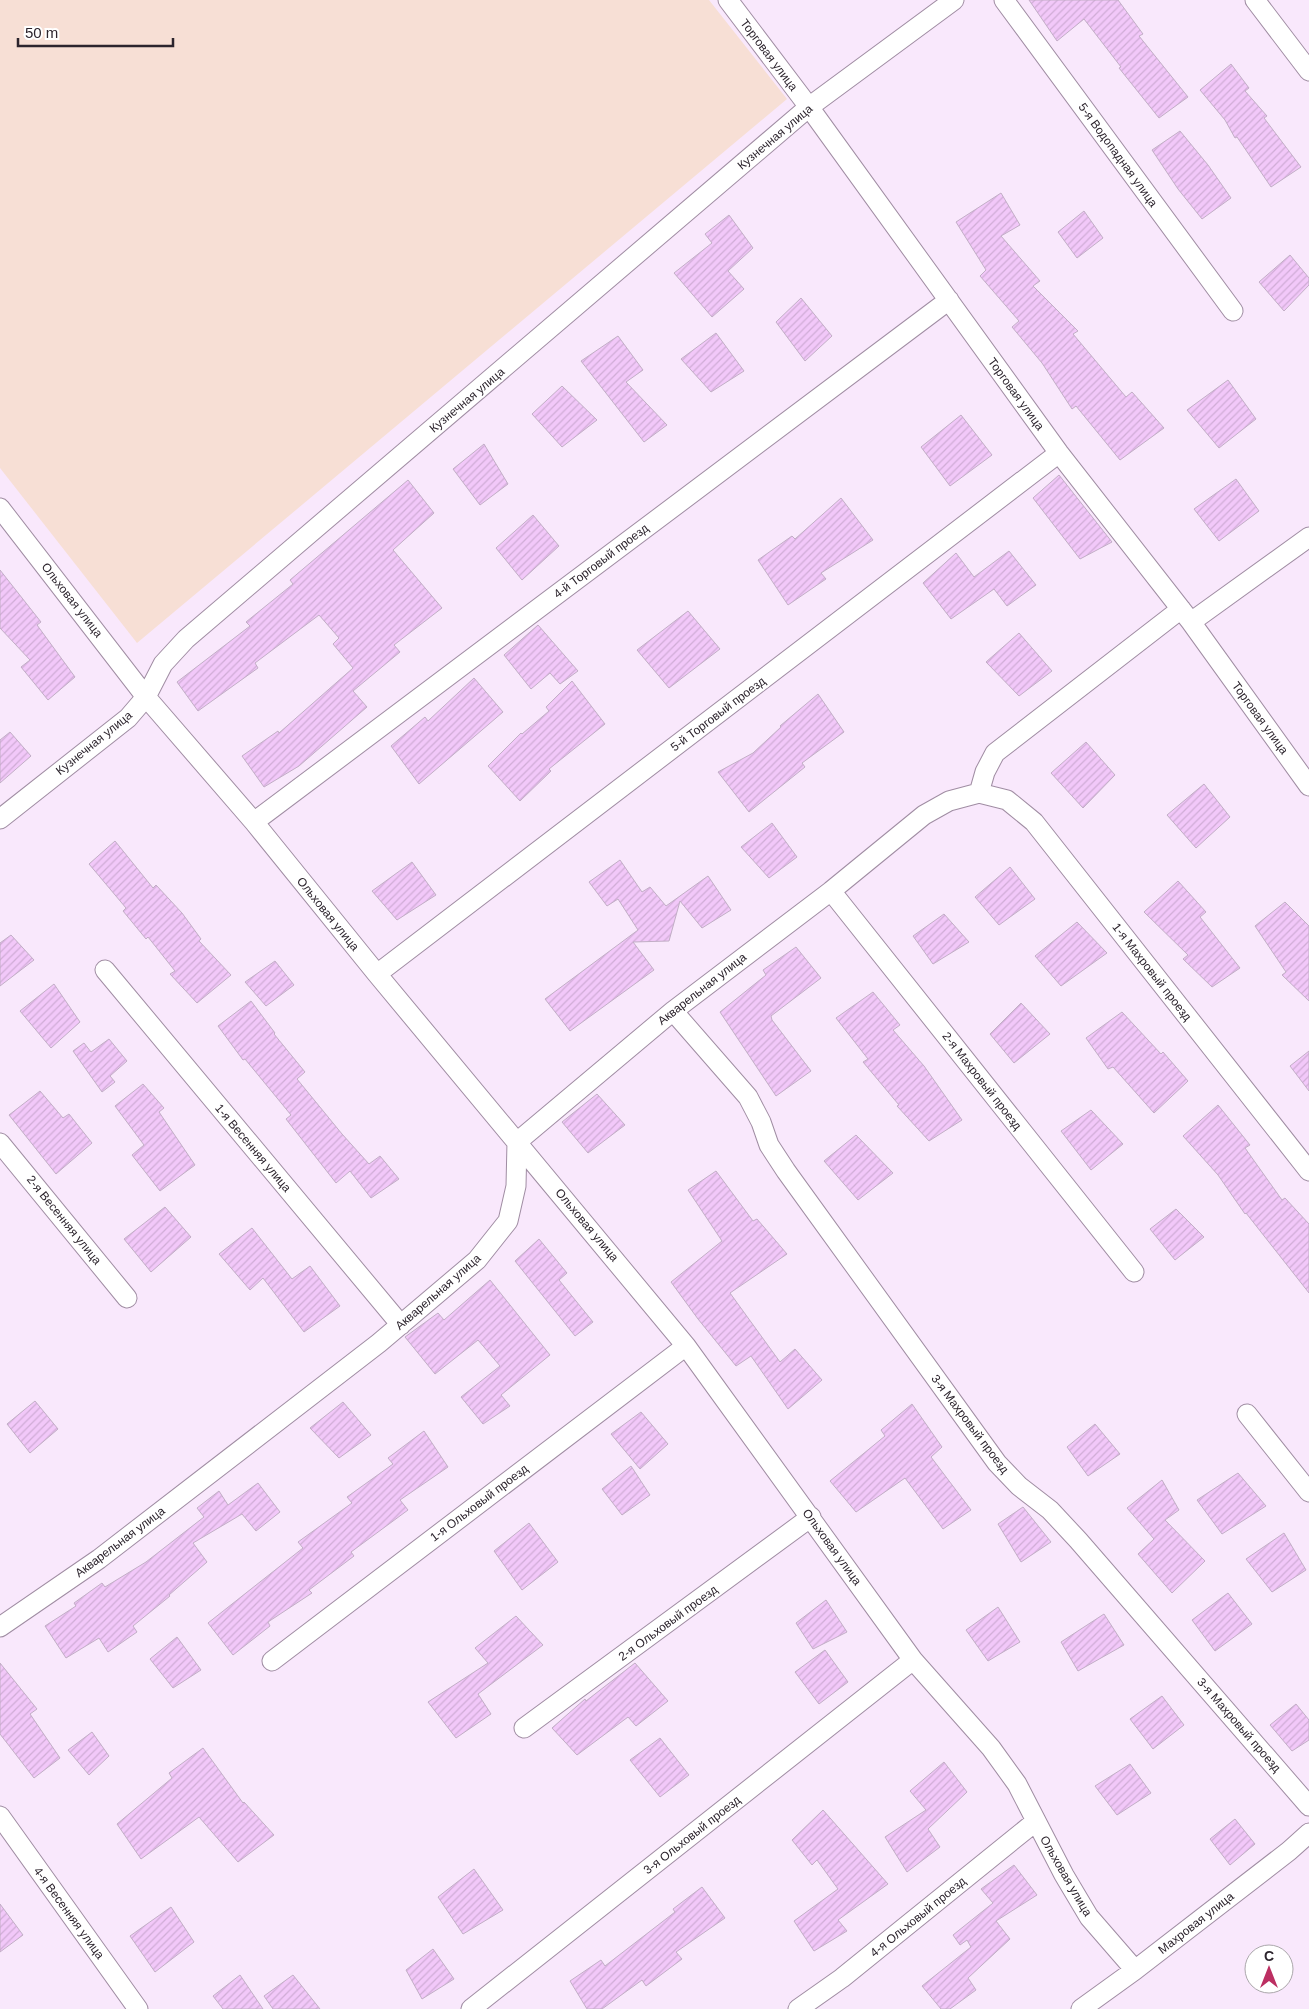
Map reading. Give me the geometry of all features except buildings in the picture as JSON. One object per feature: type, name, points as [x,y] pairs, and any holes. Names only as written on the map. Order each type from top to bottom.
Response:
[{"type":"street","name":"Торговая улица","points":[[728,0],[810,107],[1059,453],[1186,616],[1308,781]]},
{"type":"street","name":"Кузнечная улица","points":[[0,819],[128,718],[146,697],[163,664],[186,639],[810,107],[954,0]]},
{"type":"street","name":"5-я Водопадная улица","points":[[1004,0],[1233,311]]},
{"type":"street","points":[[1255,0],[1309,71]]},
{"type":"street","name":"4-й Торговый проезд","points":[[254,822],[949,300]]},
{"type":"street","name":"5-й Торговый проезд","points":[[377,974],[1059,453]]},
{"type":"street","name":"Ольховая улица","points":[[0,508],[146,697],[254,822],[377,974],[686,1346],[913,1660],[991,1748],[1017,1784],[1064,1875],[1090,1917],[1135,1970]]},
{"type":"street","points":[[979,793],[984,772],[995,753],[1186,616],[1309,537]]},
{"type":"street","name":"Акварельная улица","points":[[0,1627],[99,1559],[401,1325],[477,1260],[508,1221],[516,1186],[517,1142],[672,1010],[830,891],[924,815],[949,801],[979,793]]},
{"type":"street","name":"1-я Махровый проезд","points":[[979,793],[1007,800],[1034,822],[1309,1171]]},
{"type":"street","name":"2-я Махровый проезд","points":[[830,891],[1134,1272]]},
{"type":"street","name":"1-я Весенняя улица","points":[[105,970],[401,1325]]},
{"type":"street","name":"3-я Махровый проезд","points":[[672,1010],[748,1097],[761,1122],[768,1145],[998,1463],[1019,1486],[1050,1510],[1078,1540],[1309,1806]]},
{"type":"street","name":"2-я Весенняя улица","points":[[0,1143],[127,1298]]},
{"type":"street","name":"1-я Ольховый проезд","points":[[272,1661],[686,1346]]},
{"type":"street","points":[[1247,1414],[1309,1492]]},
{"type":"street","name":"2-я Ольховый проезд","points":[[524,1728],[811,1517]]},
{"type":"street","name":"3-я Ольховый проезд","points":[[472,2009],[913,1660]]},
{"type":"street","name":"4-я Весенняя улица","points":[[0,1816],[138,2009]]},
{"type":"street","name":"4-я Ольховый проезд","points":[[798,2009],[842,1978],[1035,1822]]},
{"type":"street","name":"Махровая улица","points":[[1081,2009],[1135,1970],[1309,1834]]},
{"type":"shaded area","points":[[0,0],[709,0],[787,99],[137,643],[0,468]]}]
